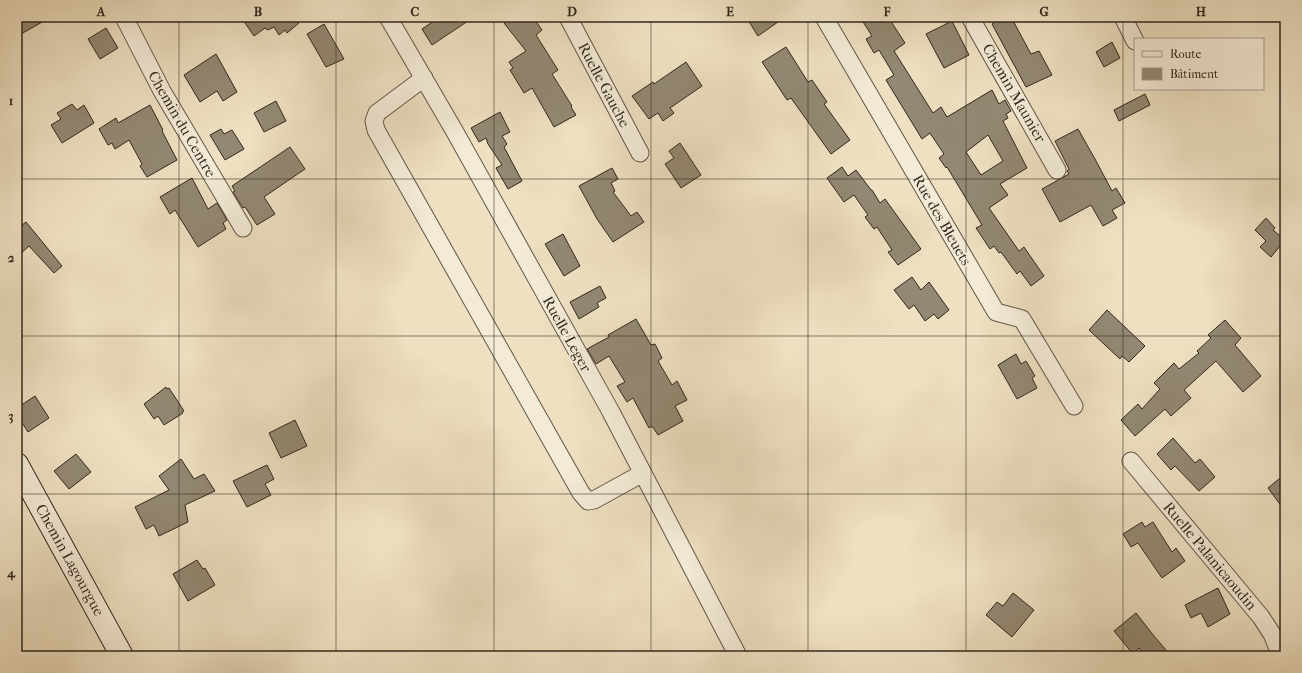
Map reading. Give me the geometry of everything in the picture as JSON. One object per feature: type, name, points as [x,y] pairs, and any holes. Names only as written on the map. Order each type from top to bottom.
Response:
[{"type":"street","name":"Chemin du Centre","points":[[124,17],[162,91],[243,228]]},
{"type":"street","name":"Ruelle Leger","points":[[388,17],[455,132],[611,412],[738,656]]},
{"type":"street","name":"Ruelle Gauche","points":[[568,17],[640,153]]},
{"type":"street","name":"Rue des Bleuets","points":[[824,17],[996,312],[1022,319],[1074,406]]},
{"type":"street","name":"Chemin Maunier","points":[[970,17],[1057,170]]},
{"type":"street","points":[[1123,17],[1134,39]]},
{"type":"street","points":[[424,78],[377,113],[374,121],[376,130],[581,493],[588,501],[594,500],[643,474]]},
{"type":"street","name":"Ruelle Palanicaoudin","points":[[1131,461],[1261,617],[1272,634],[1281,656]]},
{"type":"street","name":"Chemin Lagourgue","points":[[17,464],[122,656]]},
{"type":"building","points":[[17,17],[51,17],[21,34],[17,27]]},
{"type":"building","points":[[241,17],[306,17],[287,33],[285,30],[279,35],[274,27],[268,30],[265,28],[254,36]]},
{"type":"building","points":[[440,17],[474,17],[432,45],[422,29]]},
{"type":"building","points":[[512,17],[533,17],[542,30],[536,35],[558,70],[552,74],[576,115],[554,127],[532,88],[524,93],[510,70],[513,68],[509,62],[526,51],[504,23]]},
{"type":"building","points":[[746,17],[785,17],[758,36]]},
{"type":"building","points":[[860,17],[888,17],[905,43],[894,51],[933,113],[941,107],[947,117],[992,90],[999,104],[1005,100],[1011,111],[1006,114],[1008,118],[1003,121],[1027,168],[1000,184],[1008,195],[989,208],[1019,251],[1024,247],[1044,276],[1031,286],[1020,271],[1017,274],[1001,252],[999,253],[994,246],[990,249],[976,228],[982,225],[947,167],[946,168],[939,158],[944,154],[930,133],[922,139],[886,80],[894,75],[879,50],[874,53],[866,39],[872,36]],"holes":[[[988,135],[1003,161],[981,175],[966,152]]]},
{"type":"building","points":[[1003,17],[1011,17],[1031,54],[1039,51],[1052,75],[1026,87],[992,24]]},
{"type":"building","points":[[952,21],[969,55],[944,68],[926,34]]},
{"type":"building","points":[[324,24],[344,59],[326,67],[307,34]]},
{"type":"building","points":[[106,28],[118,48],[100,59],[88,39]]},
{"type":"building","points":[[1112,42],[1120,58],[1104,67],[1096,52]]},
{"type":"building","points":[[786,47],[808,82],[812,80],[827,102],[824,104],[850,140],[831,154],[791,98],[787,100],[762,62]]},
{"type":"building","points":[[216,54],[237,92],[223,101],[217,91],[200,102],[184,75]]},
{"type":"building","points":[[686,62],[702,86],[670,108],[674,113],[663,121],[658,113],[649,119],[632,96],[653,82],[654,84]]},
{"type":"building","points":[[1145,94],[1150,105],[1119,121],[1114,110]]},
{"type":"building","points":[[276,101],[286,121],[264,132],[254,113]]},
{"type":"building","points":[[72,104],[77,110],[84,105],[94,123],[62,143],[51,125],[61,119],[57,113]]},
{"type":"building","points":[[150,105],[177,160],[147,177],[140,166],[142,164],[129,140],[115,149],[112,143],[108,145],[99,129],[116,118],[118,123]]},
{"type":"building","points":[[500,112],[510,132],[502,136],[507,144],[504,147],[522,181],[508,189],[496,168],[502,165],[488,144],[486,138],[479,142],[471,128]]},
{"type":"building","points":[[221,129],[224,134],[232,130],[244,149],[225,160],[210,135]]},
{"type":"building","points":[[1078,129],[1112,191],[1116,188],[1125,203],[1112,210],[1117,218],[1103,226],[1091,205],[1060,222],[1042,189],[1069,174],[1067,171],[1069,169],[1055,141]]},
{"type":"building","points":[[680,143],[701,175],[681,188],[665,164],[674,158],[669,151]]},
{"type":"building","points":[[290,147],[305,169],[264,197],[275,214],[257,225],[245,207],[243,208],[233,192],[235,191],[232,186]]},
{"type":"building","points":[[842,167],[848,176],[856,170],[880,203],[885,199],[921,249],[898,265],[888,252],[892,250],[877,227],[874,229],[865,217],[868,215],[854,195],[844,202],[827,178]]},
{"type":"building","points":[[612,168],[618,179],[611,183],[615,191],[613,192],[631,216],[637,212],[644,222],[613,242],[597,219],[579,186]]},
{"type":"building","points":[[192,178],[208,209],[217,203],[227,220],[223,223],[226,229],[198,247],[175,210],[170,214],[160,197]]},
{"type":"building","points":[[1266,218],[1275,228],[1273,230],[1285,240],[1271,257],[1260,247],[1266,241],[1255,230]]},
{"type":"building","points":[[26,222],[62,266],[54,273],[29,246],[17,257],[17,229]]},
{"type":"building","points":[[563,234],[580,266],[564,276],[545,244]]},
{"type":"building","points":[[912,277],[921,290],[929,282],[949,310],[938,319],[934,314],[925,321],[914,305],[909,309],[894,290]]},
{"type":"building","points":[[600,286],[606,298],[597,303],[599,307],[579,319],[570,302]]},
{"type":"building","points":[[1107,310],[1145,346],[1129,362],[1122,356],[1120,359],[1089,330]]},
{"type":"building","points":[[636,319],[651,345],[655,344],[662,358],[658,361],[672,385],[677,381],[687,400],[675,406],[683,421],[658,435],[652,426],[649,428],[633,398],[627,402],[617,386],[625,382],[609,356],[596,364],[587,349],[609,337],[608,335]]},
{"type":"building","points":[[1225,320],[1241,338],[1235,345],[1261,376],[1243,392],[1216,361],[1184,390],[1191,398],[1171,416],[1165,409],[1135,436],[1121,420],[1138,404],[1142,409],[1160,389],[1154,383],[1174,363],[1179,369],[1199,353],[1197,351],[1211,338],[1208,335]]},
{"type":"building","points":[[1016,354],[1021,364],[1026,361],[1035,376],[1032,378],[1037,388],[1017,399],[998,365]]},
{"type":"building","points":[[166,387],[167,389],[169,388],[184,411],[164,425],[158,416],[154,419],[144,404]]},
{"type":"building","points":[[35,396],[49,418],[28,432],[17,415],[17,408]]},
{"type":"building","points":[[295,420],[307,446],[281,458],[269,433]]},
{"type":"building","points":[[1173,438],[1195,463],[1200,459],[1215,477],[1199,491],[1175,466],[1171,470],[1157,454]]},
{"type":"building","points":[[76,454],[91,472],[69,489],[54,471]]},
{"type":"building","points":[[181,459],[194,479],[204,474],[215,491],[185,505],[188,522],[159,536],[154,525],[146,529],[135,507],[169,490],[159,476]]},
{"type":"building","points":[[267,465],[274,479],[265,484],[271,495],[247,507],[233,481]]},
{"type":"building","points":[[1285,474],[1285,511],[1268,488]]},
{"type":"building","points":[[1142,522],[1145,527],[1153,522],[1172,552],[1176,548],[1185,561],[1162,578],[1138,543],[1131,547],[1123,534]]},
{"type":"building","points":[[197,560],[203,569],[205,568],[215,585],[188,601],[173,574]]},
{"type":"building","points":[[1218,588],[1230,614],[1208,627],[1201,613],[1191,618],[1185,605]]},
{"type":"building","points":[[1013,593],[1034,610],[1012,637],[986,615],[997,602],[1003,606]]},
{"type":"building","points":[[1136,613],[1171,656],[1145,656],[1139,648],[1133,654],[1114,631]]}]
